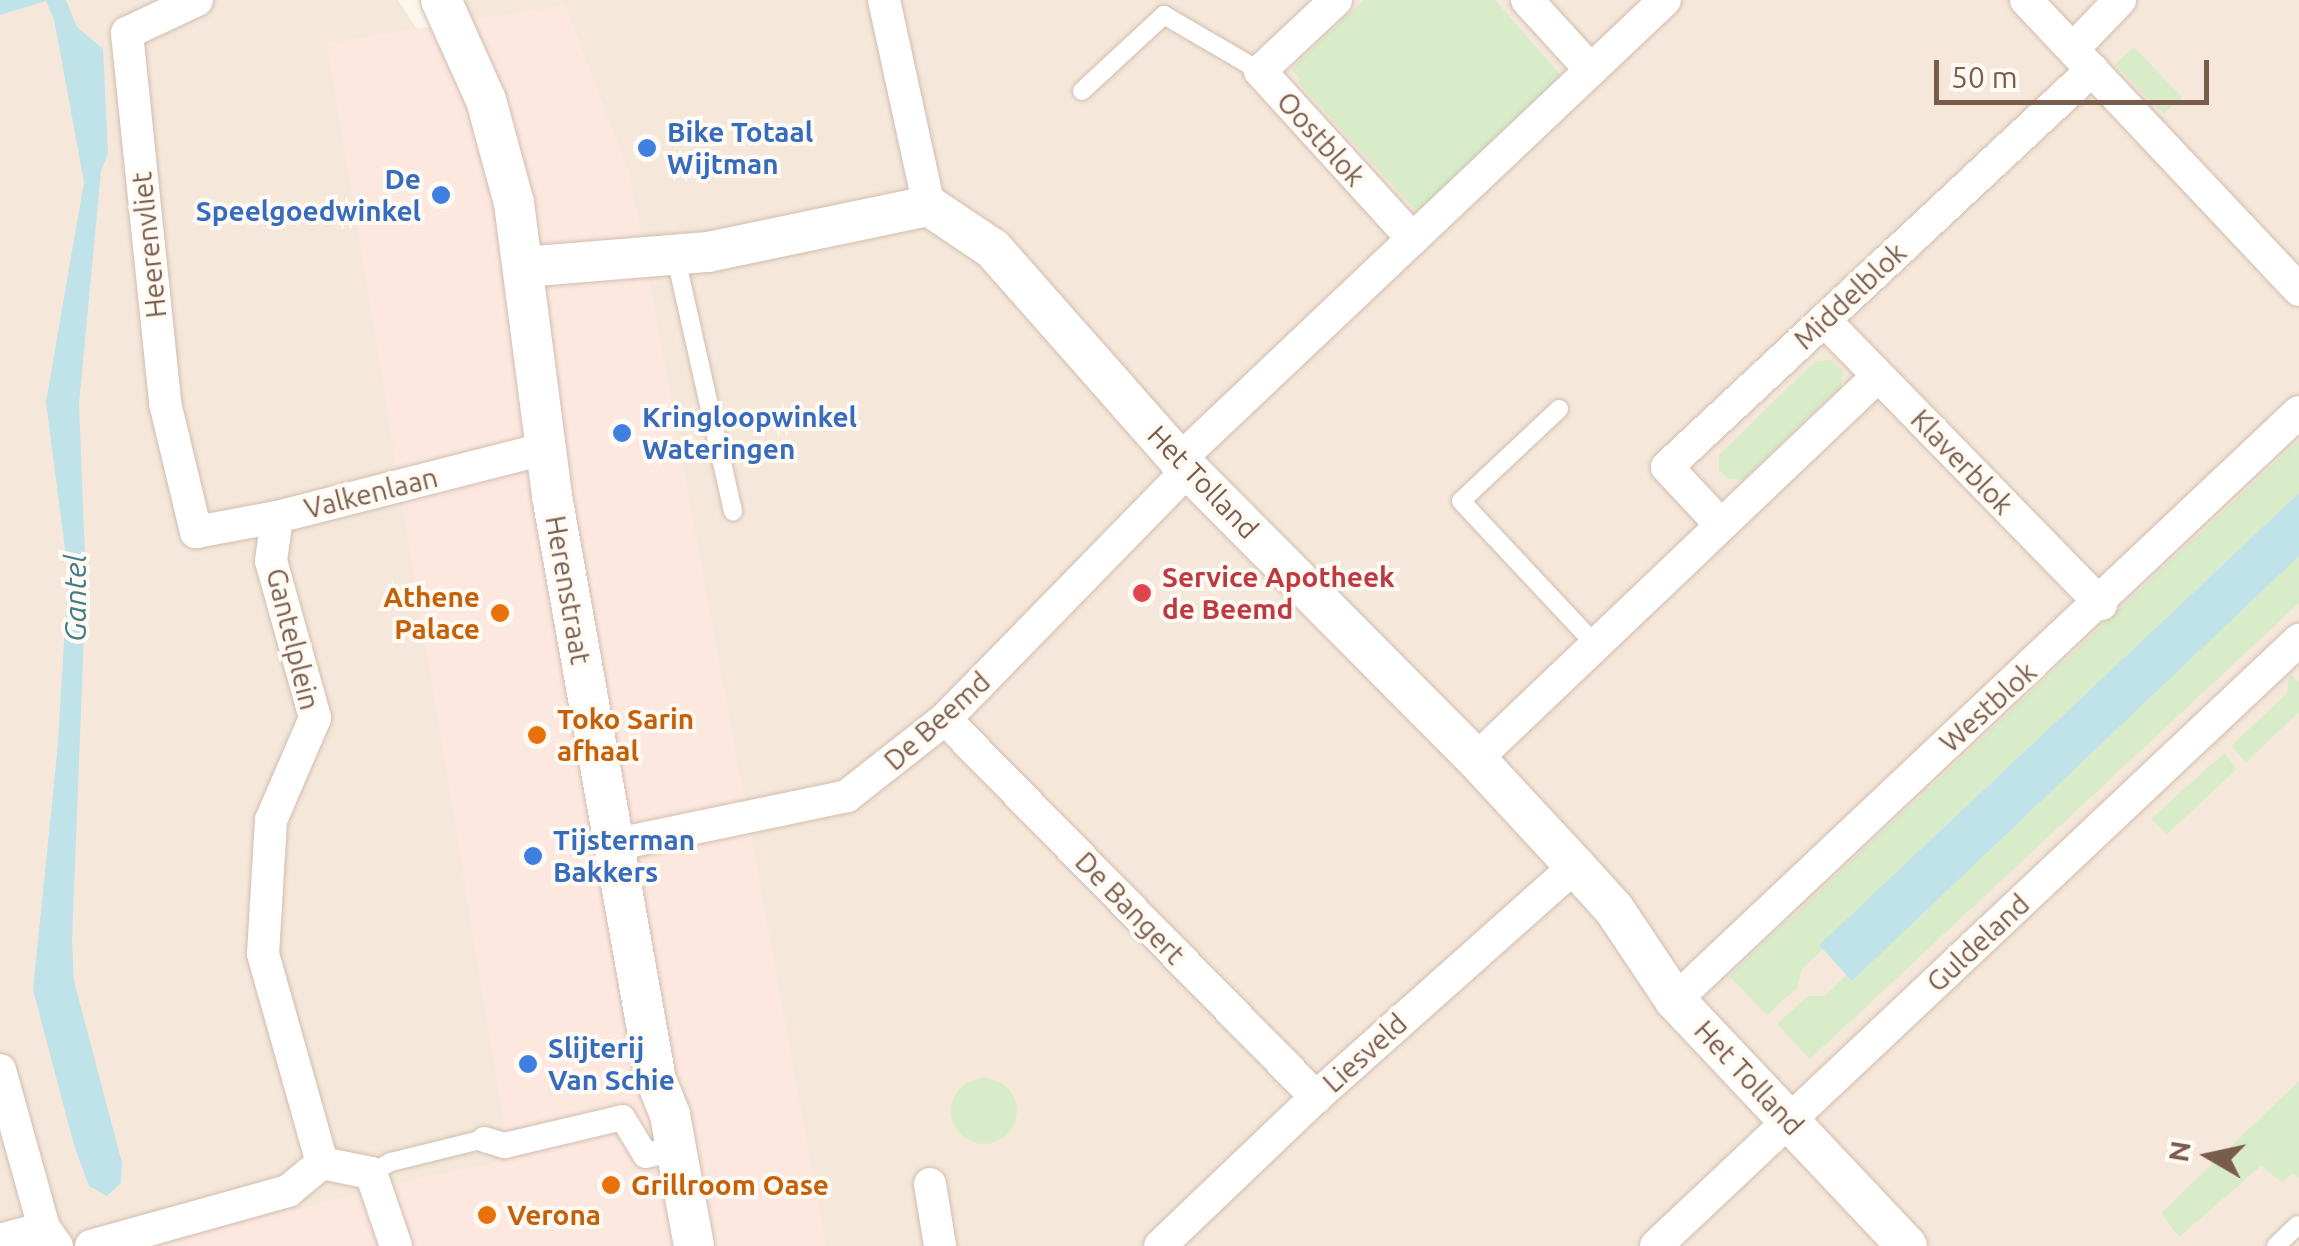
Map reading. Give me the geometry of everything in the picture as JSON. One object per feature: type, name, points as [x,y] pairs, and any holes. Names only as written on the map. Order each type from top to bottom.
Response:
[{"type":"street","name":"Heerenvliet","points":[[196,532],[165,403],[126,33],[197,0]]},
{"type":"street","name":"Herenstraat","points":[[440,0],[486,100],[514,202],[544,448],[656,1080],[678,1148],[694,1246]]},
{"type":"street","points":[[524,266],[708,252],[929,206],[884,0]]},
{"type":"street","name":"Oostblok","points":[[1336,0],[1260,72],[1413,239]]},
{"type":"street","points":[[1527,0],[1591,70]]},
{"type":"street","points":[[1184,465],[1413,239],[1665,0]]},
{"type":"street","points":[[2026,0],[2297,283]]},
{"type":"street","name":"Middelblok","points":[[1722,525],[1667,467],[1824,320],[2082,59],[2120,0]]},
{"type":"street","name":"Het Tolland","points":[[929,206],[994,249],[1184,465],[1476,759],[1614,910],[1675,1000],[1907,1246]]},
{"type":"street","name":"Klaverblok","points":[[1824,320],[2100,604]]},
{"type":"street","points":[[1476,759],[1878,376]]},
{"type":"street","name":"Westblok","points":[[1675,1000],[1805,874],[2100,604],[2299,412]]},
{"type":"street","name":"Valkenlaan","points":[[196,532],[277,517],[544,448]]},
{"type":"street","name":"De Beemd","points":[[613,845],[847,796],[945,719],[1184,465]]},
{"type":"street","name":"Gantelplein","points":[[277,517],[271,560],[316,718],[271,820],[263,954],[322,1163]]},
{"type":"street","name":"Guldeland","points":[[1668,1242],[1790,1121],[2299,640]]},
{"type":"street","name":"De Bangert","points":[[945,719],[1316,1097]]},
{"type":"street","name":"Liesveld","points":[[1160,1246],[1316,1097],[1575,866]]},
{"type":"street","points":[[0,1070],[13,1169],[51,1237],[0,1240]]},
{"type":"street","points":[[484,1139],[504,1145],[622,1117],[645,1155],[678,1148]]},
{"type":"street","points":[[91,1246],[133,1240],[288,1191],[322,1163],[371,1173],[396,1246]]},
{"type":"street","points":[[930,1184],[940,1246]]},
{"type":"lane","points":[[1082,91],[1164,15],[1260,72]]},
{"type":"lane","points":[[675,254],[733,512]]},
{"type":"lane","points":[[1560,409],[1461,501],[1595,644]]},
{"type":"lane","points":[[371,1173],[391,1162],[484,1139]]},
{"type":"lane","points":[[2276,1246],[2298,1225]]},
{"type":"shaded area","points":[[0,0],[398,0],[435,56],[659,1246],[0,1246]]},
{"type":"shaded area","points":[[461,0],[2299,0],[2299,1246],[719,1246]]},
{"type":"shaded area","points":[[565,5],[630,175],[826,1246],[153,1246],[425,1177],[510,1160],[327,43]]},
{"type":"green space","points":[[1364,0],[1495,0],[1565,80],[1421,216],[1298,82],[1300,79],[1291,69]]},
{"type":"green space","points":[[2134,47],[2182,97],[2164,114],[2115,64]]},
{"type":"green space","points":[[1832,360],[1843,371],[1841,386],[1743,480],[1729,479],[1719,471],[1719,455],[1815,361]]},
{"type":"green space","points":[[2299,440],[2299,493],[1820,944],[1823,949],[1801,970],[1798,987],[1767,1015],[1729,976]]},
{"type":"green space","points":[[2299,556],[2299,603],[1810,1059],[1777,1024],[1808,996],[1825,996],[1846,975],[1852,981]]},
{"type":"green space","points":[[2290,674],[2299,682],[2299,712],[2246,762],[2231,746],[2286,694]]},
{"type":"green space","points":[[2224,753],[2237,769],[2167,834],[2151,819]]},
{"type":"green space","points":[[984,1078],[1007,1088],[1017,1111],[1007,1134],[984,1144],[961,1134],[951,1111],[961,1088]]},
{"type":"green space","points":[[2299,1081],[2299,1178],[2293,1173],[2282,1182],[2261,1166],[2179,1237],[2161,1213]]},
{"type":"water","name":"Gantel","points":[[0,0],[66,0],[77,27],[103,49],[108,153],[101,171],[79,404],[86,581],[72,942],[74,981],[122,1163],[121,1183],[107,1196],[89,1186],[74,1145],[33,990],[58,744],[68,572],[46,402],[84,182],[54,19],[46,1],[0,15]]},
{"type":"water","points":[[2299,493],[2299,556],[1852,981],[1819,945]]},
{"type":"place","name":"Bike Totaal Wijtman","points":[[647,148]]},
{"type":"place","name":"De Speelgoedwinkel","points":[[441,195]]},
{"type":"place","name":"Kringloopwinkel Wateringen","points":[[622,433]]},
{"type":"place","name":"Service Apotheek de Beemd","points":[[1142,593]]},
{"type":"place","name":"Athene Palace","points":[[500,613]]},
{"type":"place","name":"Toko Sarin afhaal","points":[[537,735]]},
{"type":"place","name":"Tijsterman Bakkers","points":[[533,856]]},
{"type":"place","name":"Slijterij Van Schie","points":[[528,1064]]},
{"type":"place","name":"Grillroom Oase","points":[[611,1185]]},
{"type":"place","name":"Verona","points":[[487,1215]]}]
